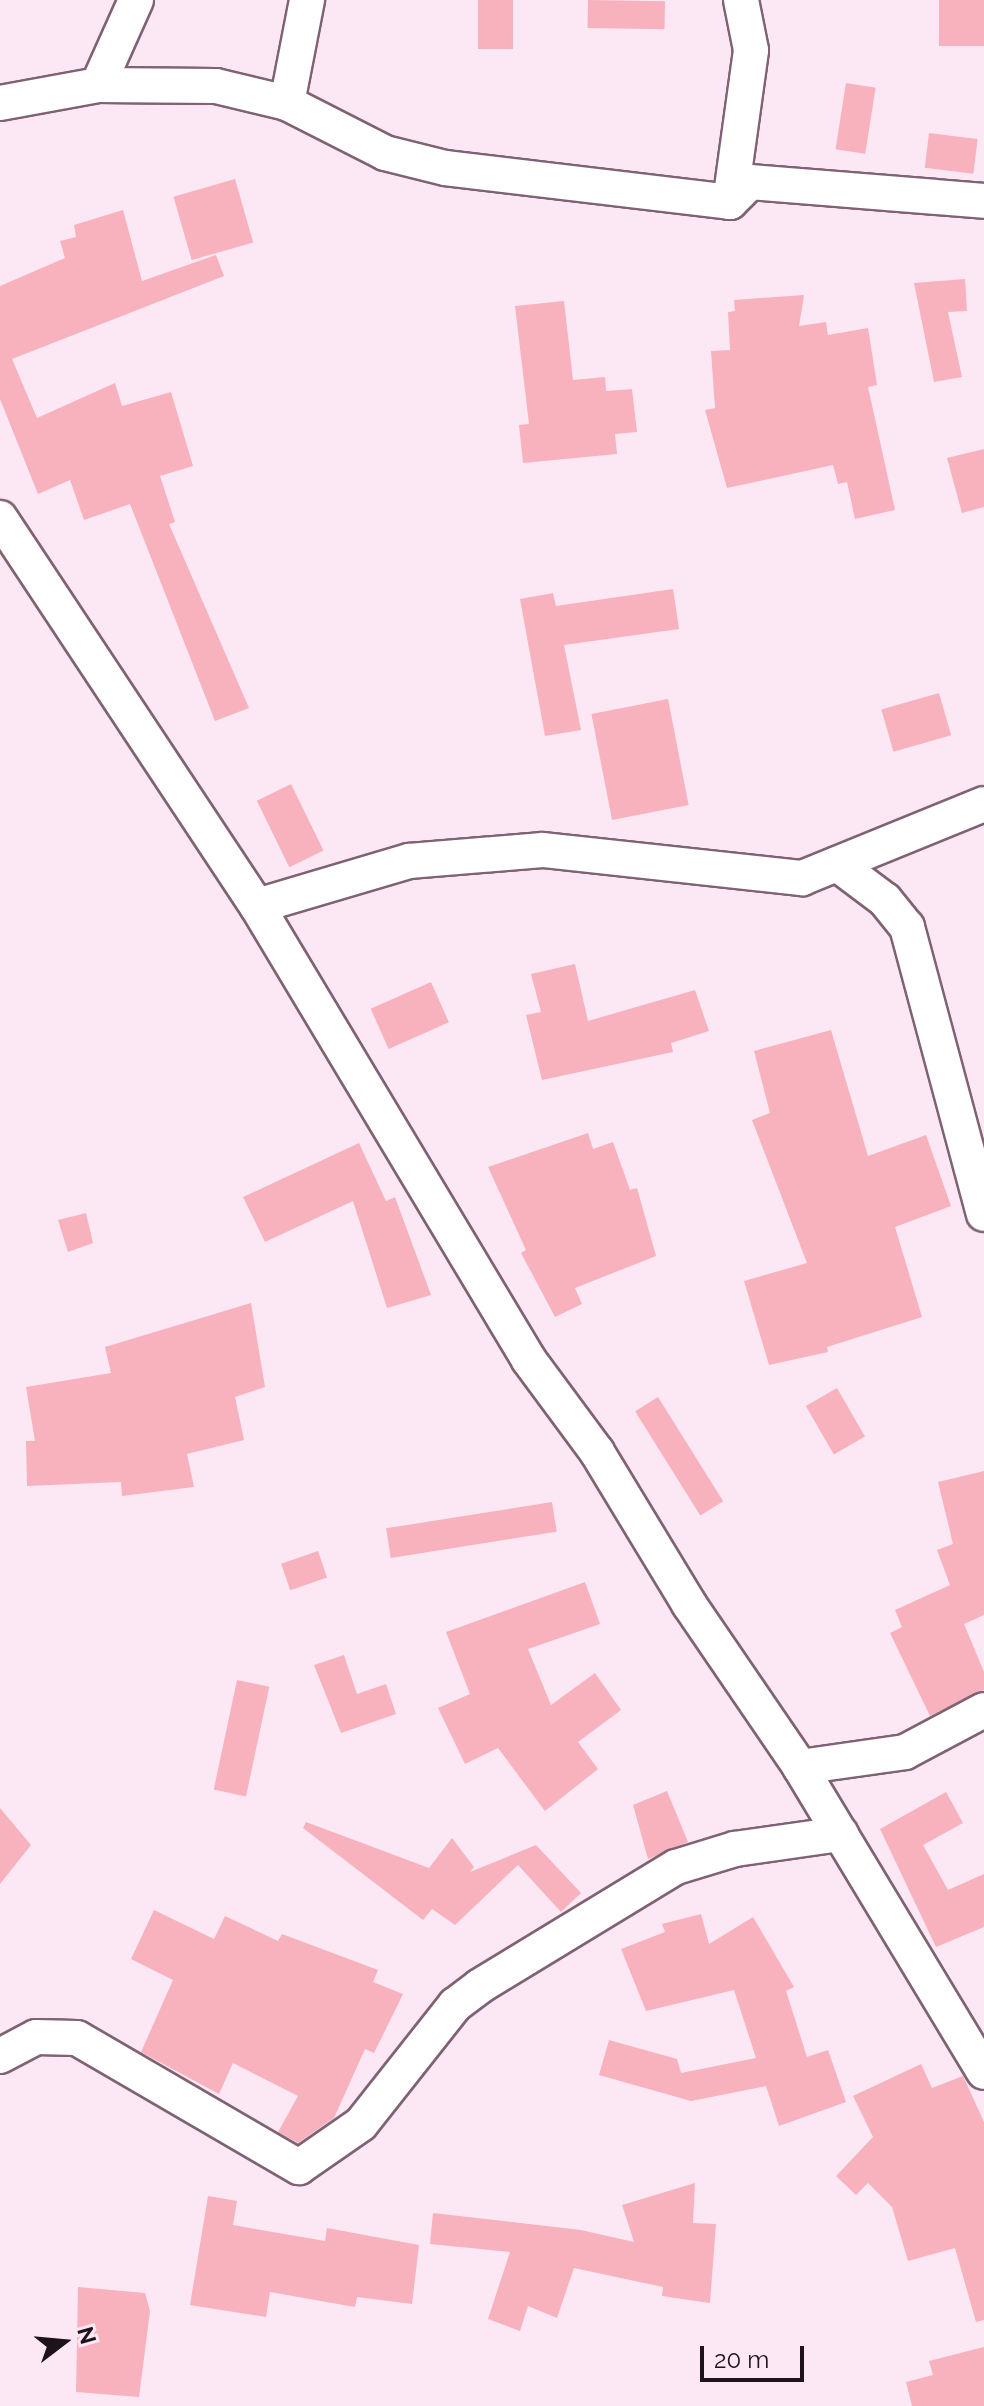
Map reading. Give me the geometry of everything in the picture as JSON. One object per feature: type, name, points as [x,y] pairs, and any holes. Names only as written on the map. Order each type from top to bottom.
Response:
[{"type":"street","points":[[98,85],[136,0]]},
{"type":"street","points":[[287,103],[307,0]]},
{"type":"street","points":[[730,202],[751,50],[741,0]]},
{"type":"street","points":[[0,103],[98,85],[216,86],[287,103],[351,139],[415,164],[730,202]]},
{"type":"street","points":[[730,202],[750,182],[984,201]]},
{"type":"street","points":[[0,518],[8,549],[257,906],[529,1360],[597,1452],[800,1767],[984,2072]]},
{"type":"street","points":[[257,906],[409,861],[543,850],[802,878],[984,804]]},
{"type":"street","points":[[837,864],[885,900],[907,927],[984,1214]]},
{"type":"street","points":[[800,1767],[905,1752],[984,1710]]},
{"type":"street","points":[[0,2056],[36,2037],[77,2038],[299,2167],[361,2124],[455,2005],[480,1986],[676,1867],[735,1849],[841,1834]]},
{"type":"building","points":[[478,0],[513,0],[513,49],[478,49]]},
{"type":"building","points":[[588,0],[665,1],[664,29],[588,28]]},
{"type":"building","points":[[939,0],[984,0],[984,46],[939,46]]},
{"type":"building","points":[[846,83],[876,88],[865,154],[836,149]]},
{"type":"building","points":[[929,133],[978,139],[973,174],[925,168]]},
{"type":"building","points":[[235,179],[253,242],[192,260],[173,197]]},
{"type":"building","points":[[123,210],[142,281],[216,255],[224,276],[12,359],[37,418],[115,383],[122,406],[171,392],[193,466],[160,476],[175,522],[169,524],[249,708],[215,721],[130,504],[84,520],[70,480],[38,494],[0,399],[0,286],[65,258],[60,241],[76,237],[74,225]]},
{"type":"building","points":[[965,279],[967,311],[948,312],[962,377],[934,382],[914,283]]},
{"type":"building","points":[[804,295],[799,326],[826,322],[828,335],[868,328],[877,385],[868,387],[895,510],[855,519],[847,482],[838,484],[833,465],[727,488],[705,410],[715,408],[711,351],[730,350],[728,312],[735,311],[734,300]]},
{"type":"building","points":[[564,301],[573,380],[605,377],[606,391],[632,389],[637,432],[615,434],[617,454],[523,463],[519,425],[529,424],[515,306]]},
{"type":"building","points":[[984,449],[984,507],[962,513],[947,458]]},
{"type":"building","points":[[673,589],[679,629],[564,645],[581,730],[545,736],[520,599],[553,593],[556,606]]},
{"type":"building","points":[[939,693],[951,735],[893,752],[881,710]]},
{"type":"building","points":[[668,699],[689,805],[612,820],[591,714]]},
{"type":"building","points":[[291,784],[323,851],[289,867],[257,801]]},
{"type":"building","points":[[575,964],[588,1021],[695,990],[709,1031],[671,1043],[673,1052],[542,1080],[526,1015],[541,1012],[531,974]]},
{"type":"building","points":[[431,982],[449,1022],[389,1049],[371,1009]]},
{"type":"building","points":[[831,1030],[868,1156],[926,1135],[951,1206],[895,1227],[922,1317],[827,1347],[828,1352],[769,1365],[744,1281],[807,1263],[752,1120],[770,1113],[754,1051]]},
{"type":"building","points":[[588,1133],[593,1149],[613,1142],[630,1190],[637,1188],[656,1256],[575,1288],[582,1304],[555,1317],[521,1253],[526,1250],[488,1167]]},
{"type":"building","points":[[359,1143],[386,1201],[395,1197],[431,1295],[387,1308],[353,1201],[265,1242],[243,1197]]},
{"type":"building","points":[[86,1213],[93,1243],[68,1252],[58,1220]]},
{"type":"building","points":[[251,1303],[265,1387],[235,1397],[244,1440],[187,1454],[194,1487],[122,1496],[121,1482],[27,1486],[26,1441],[35,1441],[26,1387],[111,1373],[105,1347]]},
{"type":"building","points":[[837,1388],[865,1436],[834,1454],[806,1406]]},
{"type":"building","points":[[658,1397],[723,1501],[700,1516],[635,1411]]},
{"type":"building","points":[[984,1471],[984,1615],[964,1624],[984,1672],[984,1690],[930,1716],[890,1633],[902,1627],[895,1610],[950,1585],[937,1550],[953,1544],[938,1482]]},
{"type":"building","points":[[552,1502],[557,1532],[391,1558],[386,1528]]},
{"type":"building","points":[[318,1551],[327,1577],[290,1590],[281,1564]]},
{"type":"building","points":[[585,1582],[600,1624],[528,1649],[551,1705],[595,1673],[621,1710],[578,1742],[598,1769],[545,1811],[498,1748],[465,1764],[438,1708],[470,1694],[446,1632]]},
{"type":"building","points":[[344,1655],[357,1694],[386,1684],[396,1714],[341,1733],[314,1665]]},
{"type":"building","points":[[237,1680],[269,1687],[246,1796],[214,1790]]},
{"type":"building","points":[[667,1791],[688,1842],[648,1859],[633,1805]]},
{"type":"building","points":[[946,1792],[963,1823],[923,1845],[948,1890],[984,1874],[984,1927],[936,1947],[880,1829]]},
{"type":"building","points":[[0,1808],[31,1845],[0,1884]]},
{"type":"building","points":[[306,1822],[429,1868],[452,1838],[474,1867],[470,1872],[536,1845],[581,1893],[561,1912],[518,1865],[455,1925],[432,1909],[423,1920],[303,1828]]},
{"type":"building","points":[[154,1910],[214,1939],[225,1916],[278,1941],[282,1934],[378,1970],[373,1982],[403,1994],[374,2053],[365,2049],[334,2118],[298,2143],[278,2132],[298,2096],[233,2063],[219,2094],[141,2052],[173,1980],[131,1959]]},
{"type":"building","points":[[701,1914],[709,1944],[753,1917],[794,1987],[786,1991],[807,2057],[828,2050],[846,2102],[779,2126],[766,2086],[691,2101],[599,2075],[609,2040],[677,2059],[681,2073],[756,2058],[734,1990],[646,2011],[621,1949],[665,1932],[662,1924]]},
{"type":"building","points":[[921,2064],[932,2088],[963,2076],[984,2122],[984,2320],[976,2322],[955,2248],[908,2261],[892,2207],[868,2183],[856,2195],[836,2176],[873,2137],[853,2096]]},
{"type":"building","points":[[695,2183],[693,2223],[716,2224],[710,2303],[662,2296],[663,2287],[574,2268],[557,2318],[528,2306],[520,2331],[488,2319],[510,2252],[430,2244],[433,2213],[581,2230],[634,2242],[622,2205]]},
{"type":"building","points":[[208,2196],[237,2201],[233,2225],[325,2241],[327,2228],[419,2245],[412,2304],[357,2297],[355,2307],[270,2292],[266,2317],[190,2305]]},
{"type":"building","points":[[78,2287],[145,2293],[150,2311],[139,2397],[76,2392]]},
{"type":"building","points":[[984,2347],[984,2406],[912,2406],[906,2382],[933,2375],[929,2361]]}]
